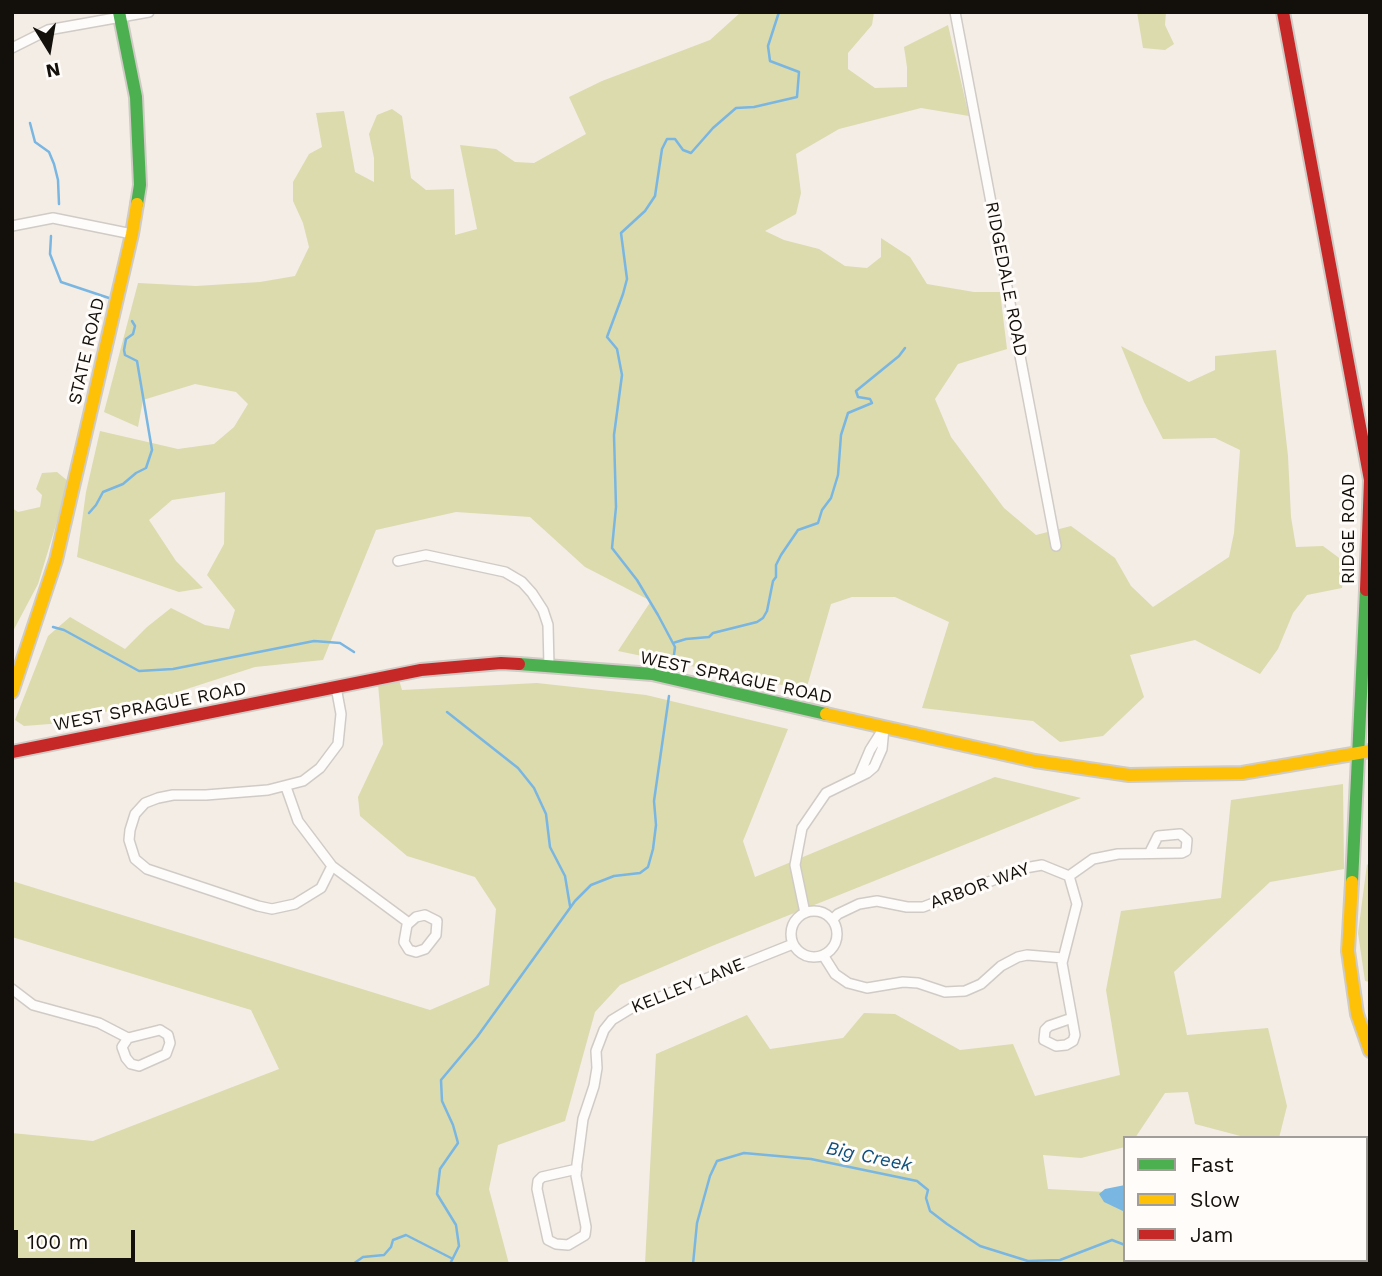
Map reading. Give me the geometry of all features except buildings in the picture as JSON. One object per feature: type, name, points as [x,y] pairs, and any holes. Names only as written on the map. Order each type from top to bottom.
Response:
[{"type":"main road","name":"RIDGE ROAD","points":[[1283,12],[1370,480],[1363,753],[1348,951],[1357,1014],[1370,1051]]},
{"type":"main road","name":"STATE ROAD","points":[[12,692],[56,561],[132,234],[140,185],[136,97],[120,15]]},
{"type":"main road","name":"WEST SPRAGUE ROAD","points":[[12,752],[421,670],[501,663],[652,674],[1035,761],[1129,775],[1242,773],[1363,753]]},
{"type":"street","points":[[12,48],[48,30],[120,15],[149,12]]},
{"type":"street","name":"RIDGEDALE ROAD","points":[[955,12],[1056,546]]},
{"type":"street","points":[[12,226],[52,218],[132,234]]},
{"type":"street","points":[[398,561],[426,555],[505,572],[522,582],[543,610],[548,625],[549,666]]},
{"type":"street","points":[[332,866],[321,888],[295,904],[272,909],[147,869],[135,859],[129,840],[135,814],[145,803],[158,798],[268,790],[303,781],[320,768],[338,744],[341,714],[336,687]]},
{"type":"street","points":[[805,913],[795,864],[802,828],[826,793],[874,767],[882,749],[884,728]]},
{"type":"street","points":[[286,787],[298,821],[332,866],[409,923]]},
{"type":"street","points":[[1072,1018],[1062,963],[1077,904],[1069,876],[1093,859],[1150,852]]},
{"type":"street","name":"ARBOR WAY","points":[[832,920],[838,914],[859,904],[877,901],[923,907],[1025,868],[1042,865],[1069,876]]},
{"type":"street","points":[[820,912],[832,920],[837,933],[836,940],[828,951],[822,955],[809,956],[797,950],[793,944],[791,929],[799,917],[805,913],[820,912]]},
{"type":"street","points":[[425,915],[437,921],[436,935],[425,949],[416,952],[409,950],[404,942],[409,923],[416,917],[425,915]]},
{"type":"street","name":"KELLEY LANE","points":[[577,1169],[542,1177],[537,1181],[548,1240],[556,1244],[568,1245],[584,1235],[586,1227],[576,1176],[577,1169],[583,1119],[594,1086],[596,1051],[604,1030],[612,1020],[629,1009],[793,944]]},
{"type":"street","points":[[822,955],[835,974],[848,983],[867,988],[903,982],[918,983],[945,992],[965,991],[981,984],[1001,966],[1017,957],[1027,955],[1063,958]]},
{"type":"street","points":[[12,989],[33,1004],[99,1023],[128,1038],[160,1030],[168,1035],[170,1043],[166,1054],[139,1066],[131,1064],[126,1058],[122,1047],[128,1038]]},
{"type":"green space","points":[[741,12],[874,12],[872,25],[848,53],[848,69],[875,88],[907,87],[904,47],[948,25],[969,116],[921,108],[839,129],[796,154],[801,193],[796,214],[765,231],[784,240],[819,249],[845,266],[867,268],[881,257],[881,238],[910,257],[927,284],[974,292],[1000,292],[1007,349],[958,364],[935,399],[951,437],[1004,508],[1036,535],[1071,526],[1115,558],[1131,586],[1153,607],[1229,557],[1234,533],[1240,450],[1215,438],[1163,439],[1121,346],[1189,382],[1215,370],[1215,356],[1276,350],[1296,547],[1323,546],[1346,563],[1342,588],[1307,595],[1293,613],[1278,649],[1260,674],[1195,640],[1130,655],[1144,697],[1103,736],[1060,742],[1033,721],[922,708],[949,622],[895,597],[852,597],[831,604],[806,690],[618,651],[651,601],[585,567],[530,517],[456,512],[376,530],[323,660],[255,667],[162,697],[63,723],[24,726],[15,720],[48,636],[70,617],[125,649],[171,608],[205,625],[229,629],[235,610],[207,575],[224,544],[225,492],[172,500],[149,520],[176,561],[203,588],[179,592],[77,557],[86,492],[100,431],[178,449],[214,444],[234,427],[248,404],[236,392],[195,384],[143,400],[138,427],[104,412],[138,283],[196,286],[260,282],[295,276],[309,247],[303,223],[293,201],[293,182],[309,154],[322,147],[316,113],[344,111],[355,172],[374,182],[374,158],[369,134],[377,115],[392,109],[402,116],[411,178],[426,190],[454,189],[455,235],[477,229],[460,145],[496,149],[515,162],[534,163],[586,134],[569,97],[602,81],[710,40]]},
{"type":"green space","points":[[1137,12],[1166,12],[1165,25],[1174,44],[1165,50],[1143,48]]},
{"type":"green space","points":[[57,472],[69,482],[38,584],[12,633],[12,508],[18,512],[40,507],[42,495],[36,489],[42,473]]},
{"type":"green space","points":[[399,680],[402,690],[537,683],[646,695],[788,729],[743,841],[755,877],[995,777],[1081,798],[620,985],[595,1012],[565,1121],[498,1145],[489,1189],[509,1264],[12,1264],[12,1133],[93,1141],[279,1069],[251,1010],[12,937],[12,881],[430,1010],[489,985],[496,909],[475,877],[407,856],[360,816],[358,797],[383,744],[378,683]]},
{"type":"green space","points":[[1343,784],[1344,869],[1270,882],[1174,972],[1187,1035],[1268,1028],[1287,1106],[1280,1136],[1240,1136],[1195,1124],[1188,1092],[1165,1093],[1136,1136],[1123,1136],[1123,1148],[1081,1158],[1043,1155],[1048,1189],[1123,1193],[1123,1262],[1368,1262],[1370,1202],[1370,1264],[645,1264],[656,1054],[747,1015],[770,1049],[843,1038],[864,1013],[895,1014],[960,1050],[1013,1044],[1035,1096],[1120,1075],[1106,990],[1121,911],[1221,898],[1231,800]]},
{"type":"green space","points":[[1367,864],[1370,867],[1370,982],[1365,981],[1358,933]]},
{"type":"water","points":[[1123,1185],[1123,1211],[1104,1202],[1099,1194],[1105,1189]]},
{"type":"waterway","points":[[673,662],[675,647],[658,615],[637,580],[612,548],[616,507],[614,435],[622,375],[617,349],[607,337],[627,279],[621,233],[645,211],[655,196],[662,149],[667,139],[675,139],[683,150],[691,153],[713,128],[736,108],[754,107],[797,97],[799,72],[770,61],[768,46],[779,12]]},
{"type":"waterway","points":[[30,123],[35,142],[49,152],[54,164],[59,204]]},
{"type":"waterway","points":[[51,236],[50,254],[61,282],[109,298]]},
{"type":"waterway","points":[[89,513],[103,492],[123,484],[146,468],[152,450],[137,361],[125,355],[124,350],[126,339],[133,334],[135,326],[132,321]]},
{"type":"waterway","points":[[673,643],[709,637],[713,633],[757,622],[763,618],[781,555],[798,530],[818,523],[822,510],[831,498],[838,475],[841,435],[848,413],[872,403],[870,399],[858,397],[856,391],[905,348]]},
{"type":"waterway","points":[[53,627],[64,630],[139,671],[173,669],[314,641],[340,643],[354,652]]},
{"type":"waterway","name":"Big Creek","points":[[450,1264],[459,1246],[456,1225],[437,1194],[440,1169],[458,1143],[442,1101],[441,1080],[477,1037],[575,901],[591,885],[614,876],[640,873],[648,867],[656,825],[654,801],[669,696]]},
{"type":"waterway","points":[[447,712],[518,768],[534,788],[546,814],[550,847],[565,876],[570,906]]},
{"type":"waterway","name":"Big Creek","points":[[693,1264],[697,1223],[710,1176],[717,1161],[744,1153],[811,1159],[917,1181],[928,1190],[926,1198],[930,1211],[947,1224],[980,1246],[1028,1261],[1060,1260],[1112,1240],[1123,1244]]},
{"type":"waterway","points":[[353,1264],[363,1257],[384,1255],[393,1240],[406,1235],[451,1258]]},
{"type":"traffic: fast","points":[[119,12],[136,97],[140,185],[137,204]]},
{"type":"traffic: fast","points":[[1352,882],[1366,590]]},
{"type":"traffic: fast","points":[[519,664],[652,674],[826,714]]},
{"type":"traffic: slow","points":[[12,692],[56,560],[137,204]]},
{"type":"traffic: slow","points":[[826,714],[1035,761],[1129,775],[1242,773],[1370,751]]},
{"type":"traffic: slow","points":[[1352,882],[1348,951],[1357,1014],[1370,1051]]},
{"type":"traffic: jam","points":[[1283,12],[1370,480],[1366,590]]},
{"type":"traffic: jam","points":[[12,752],[421,670],[519,664]]}]
